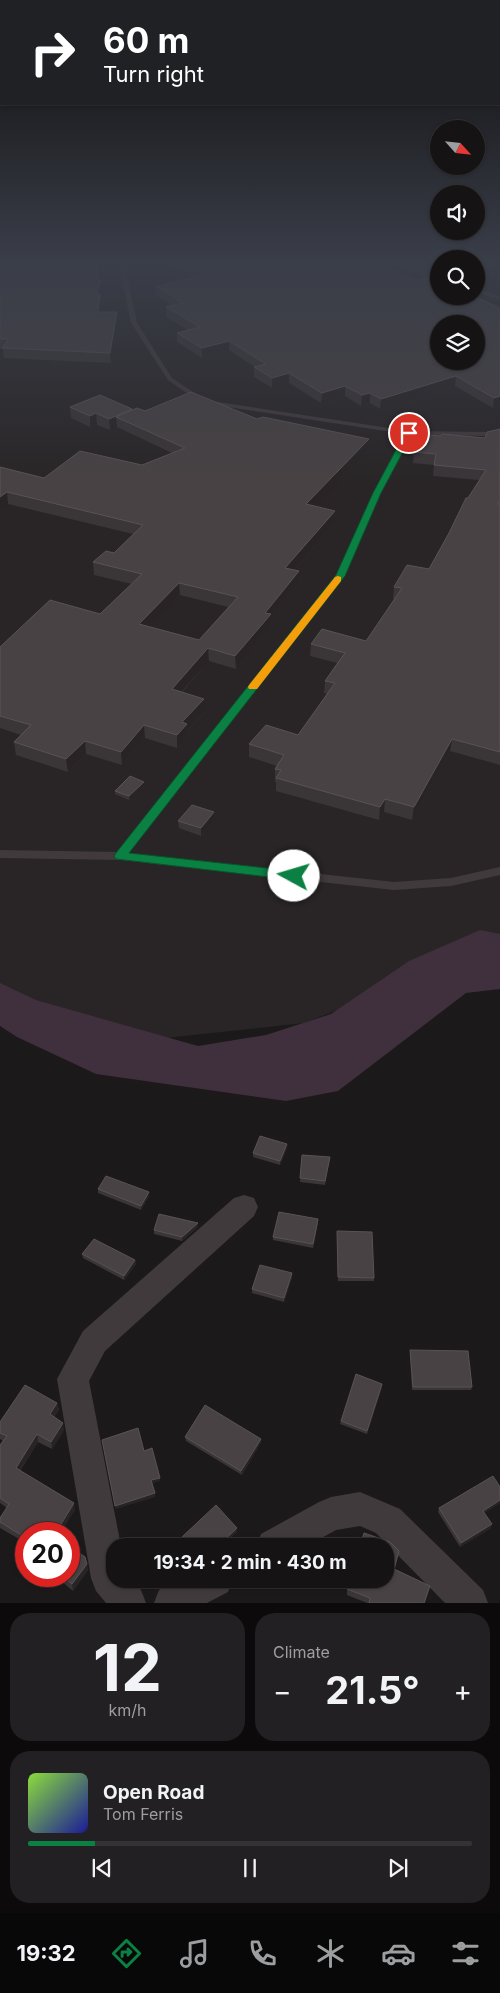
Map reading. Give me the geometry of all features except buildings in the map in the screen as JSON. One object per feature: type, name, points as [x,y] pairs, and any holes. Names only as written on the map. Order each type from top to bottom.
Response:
[{"type":"street","points":[[128,1603],[109,1578],[72,1379],[94,1341],[244,1207]]},
{"type":"street","points":[[288,1538],[331,1514],[360,1509],[388,1521],[470,1603]]},
{"type":"street","points":[[172,1603],[199,1588]]},
{"type":"lane","points":[[142,336],[170,379],[203,402],[409,433],[490,434],[500,432]]},
{"type":"lane","points":[[120,856],[340,576],[377,493],[409,433]]},
{"type":"lane","points":[[0,854],[120,856],[394,886],[451,882],[500,871]]},
{"type":"shaded area","points":[[0,336],[430,336],[430,370],[485,370],[485,336],[500,336],[500,947],[304,1023],[110,1044],[0,987]]},
{"type":"shaded area","points":[[480,930],[500,934],[500,989],[466,993],[338,1091],[286,1101],[96,1074],[17,1037],[0,1026],[0,983],[36,1000],[198,1046],[266,1035],[331,1014],[409,961]]},
{"type":"slow traffic","points":[[253,687],[338,579]]},
{"type":"route","points":[[294,876],[120,856],[340,576],[377,493],[409,433]]}]
